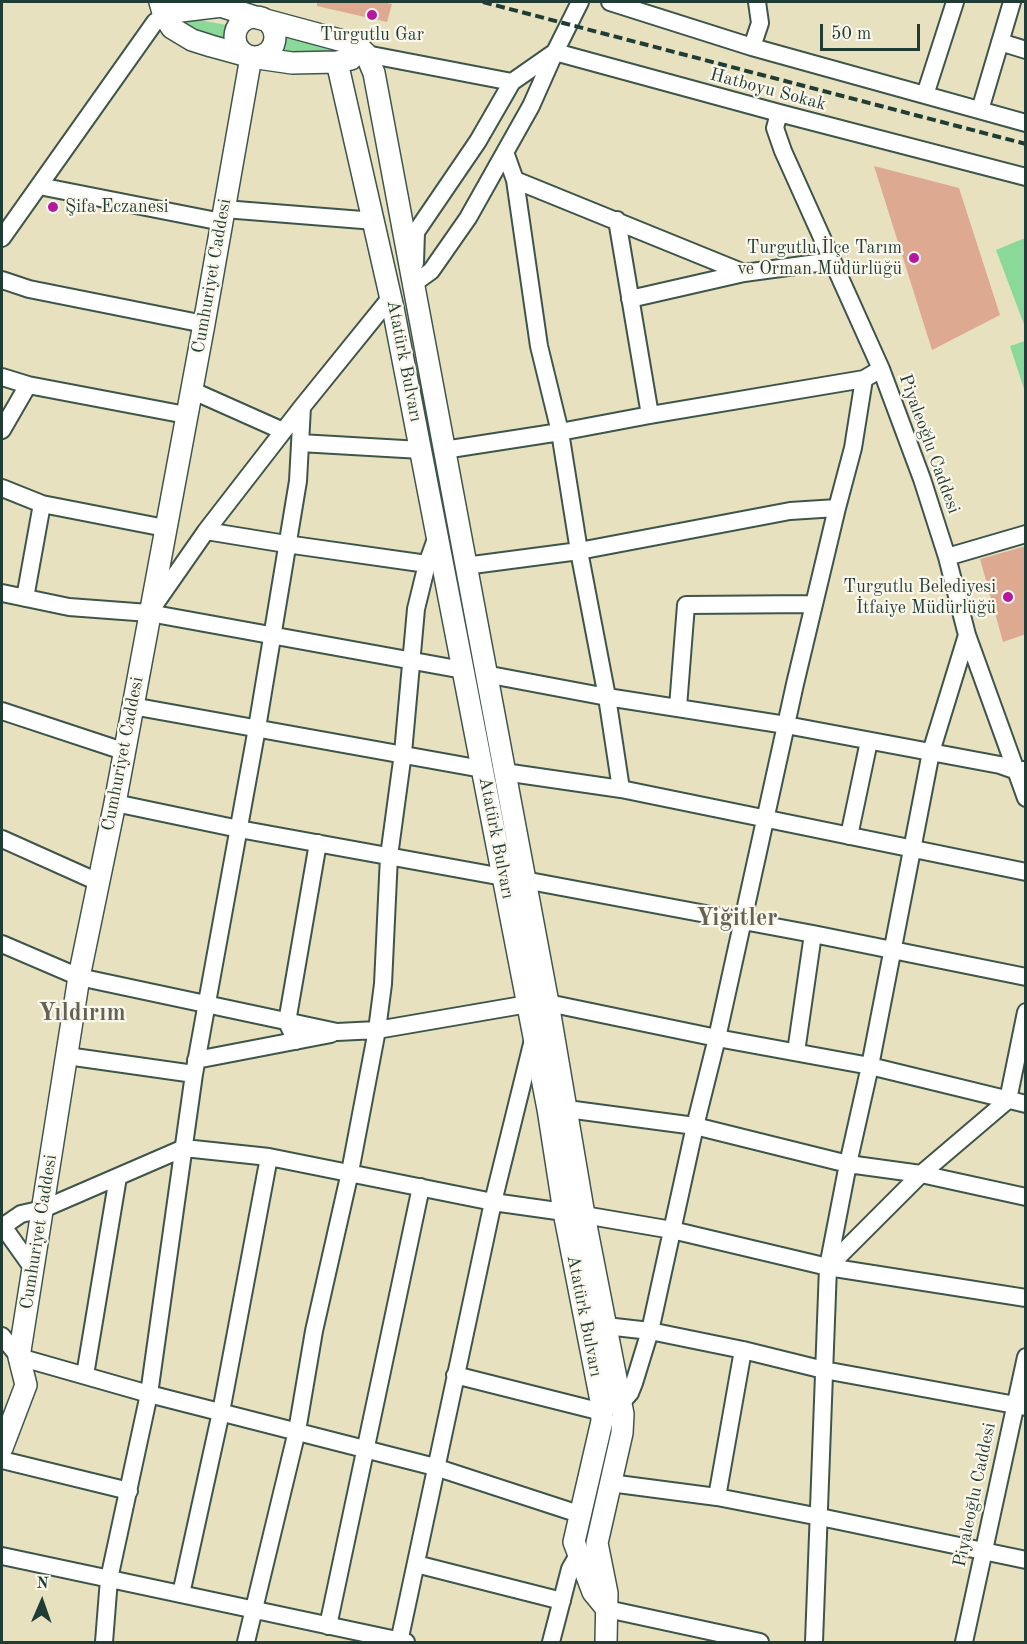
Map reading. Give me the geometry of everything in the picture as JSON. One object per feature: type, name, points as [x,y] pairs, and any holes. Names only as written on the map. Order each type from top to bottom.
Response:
[{"type":"main road","points":[[215,4],[347,42],[366,54],[337,62],[292,63],[251,57],[192,40],[172,28],[162,9],[181,11],[215,4]]},
{"type":"main road","points":[[251,57],[239,50],[235,37],[245,20],[258,18]]},
{"type":"main road","name":"Atatürk Bulvarı","points":[[366,54],[374,73],[504,772],[514,879]]},
{"type":"main road","name":"Cumhuriyet Caddesi","points":[[2,1448],[26,1385],[19,1356],[80,977],[115,803],[251,57]]},
{"type":"main road","name":"Atatürk Bulvarı","points":[[337,62],[375,221],[421,450],[437,535],[435,563],[463,670],[482,769],[514,879],[611,1407],[624,1423],[600,1527],[588,1552],[593,1592],[607,1609]]},
{"type":"main road","points":[[421,450],[444,450]]},
{"type":"main road","points":[[435,563],[465,566]]},
{"type":"main road","points":[[463,670],[485,674]]},
{"type":"main road","points":[[482,769],[504,772]]},
{"type":"main road","name":"Atatürk Bulvarı","points":[[538,1004],[534,1037],[557,1109]]},
{"type":"main road","name":"Atatürk Bulvarı","points":[[588,1552],[574,1542],[602,1420],[611,1407]]},
{"type":"main road","points":[[606,1642],[607,1609]]},
{"type":"street","points":[[413,284],[431,271],[468,218],[531,106],[580,2]]},
{"type":"street","points":[[610,2],[752,47],[1026,123]]},
{"type":"street","points":[[752,47],[759,23],[758,2]]},
{"type":"street","points":[[925,95],[956,2]]},
{"type":"street","points":[[980,110],[1012,2]]},
{"type":"street","points":[[2,238],[8,218],[39,186],[162,9]]},
{"type":"street","points":[[1000,42],[1026,50]]},
{"type":"street","points":[[413,284],[416,232],[478,141],[512,82],[555,52]]},
{"type":"street","name":"Hatboyu Sokak","points":[[555,52],[1026,177]]},
{"type":"street","points":[[366,54],[512,82]]},
{"type":"street","name":"Piyaleoğlu Caddesi","points":[[778,113],[774,128],[881,369],[922,479],[947,557],[967,635],[1021,770],[1026,798]]},
{"type":"street","points":[[505,152],[516,180],[539,346],[561,432],[579,551],[607,697],[621,789]]},
{"type":"street","points":[[516,180],[744,273]]},
{"type":"street","points":[[39,186],[223,215],[375,221]]},
{"type":"street","points":[[617,220],[650,415]]},
{"type":"street","points":[[630,299],[744,273],[832,261]]},
{"type":"street","points":[[2,280],[29,289],[204,324]]},
{"type":"street","points":[[149,613],[206,531],[391,297]]},
{"type":"street","points":[[444,450],[864,379],[881,369]]},
{"type":"street","points":[[2,377],[28,385],[186,415]]},
{"type":"street","points":[[455,1375],[611,1407],[630,1393],[650,1331],[813,604],[853,448],[864,379]]},
{"type":"street","points":[[2,430],[28,385]]},
{"type":"street","points":[[191,390],[283,431]]},
{"type":"street","points":[[104,1642],[109,1579],[149,1394],[195,1067],[239,829],[298,481],[302,407]]},
{"type":"street","points":[[300,443],[421,450]]},
{"type":"street","points":[[2,488],[42,504],[165,528]]},
{"type":"street","points":[[25,598],[42,504]]},
{"type":"street","points":[[465,566],[579,551],[790,511],[837,508]]},
{"type":"street","points":[[206,531],[286,544],[435,563],[416,609],[403,753],[389,856],[383,984],[376,1030],[350,1172],[314,1330],[297,1431],[246,1642]]},
{"type":"street","points":[[947,557],[1026,534]]},
{"type":"street","points":[[2,593],[69,607],[149,613],[463,670]]},
{"type":"street","points":[[678,707],[686,605],[813,604]]},
{"type":"street","points":[[814,1642],[828,1267],[931,752],[967,635]]},
{"type":"street","points":[[485,674],[607,697],[786,725],[1021,770]]},
{"type":"street","points":[[132,706],[482,769]]},
{"type":"street","points":[[2,711],[123,751]]},
{"type":"street","points":[[849,836],[869,741]]},
{"type":"street","points":[[504,772],[621,789],[1026,872]]},
{"type":"street","points":[[115,803],[239,829],[892,949],[1026,977]]},
{"type":"street","points":[[2,838],[98,882]]},
{"type":"street","points":[[296,1041],[287,1022],[318,843]]},
{"type":"street","points":[[796,1052],[813,934]]},
{"type":"street","points":[[2,944],[80,977],[337,1032]]},
{"type":"street","points":[[67,1056],[195,1067],[337,1032],[376,1030],[538,1004],[870,1066],[1026,1104]]},
{"type":"street","points":[[828,1267],[921,1174],[1008,1100],[1026,1012]]},
{"type":"street","points":[[2,1556],[401,1642],[435,1467],[493,1202],[534,1037]]},
{"type":"street","points":[[557,1109],[695,1126],[848,1164],[921,1174],[1026,1197]]},
{"type":"street","points":[[34,1270],[2,1226],[21,1214],[43,1209],[184,1148],[269,1157],[493,1202],[672,1230],[828,1267],[1026,1298]]},
{"type":"street","points":[[181,1594],[221,1412],[269,1157]]},
{"type":"street","points":[[85,1375],[118,1177]]},
{"type":"street","points":[[328,1626],[421,1187]]},
{"type":"street","points":[[596,1328],[650,1331],[824,1370],[1020,1406]]},
{"type":"street","points":[[2,1336],[19,1356],[149,1394],[435,1467],[579,1514]]},
{"type":"street","points":[[717,1497],[742,1350]]},
{"type":"street","name":"Piyaleoğlu Caddesi","points":[[964,1642],[983,1551],[1020,1406],[1026,1357]]},
{"type":"street","points":[[2,1460],[129,1491]]},
{"type":"street","points":[[610,1483],[717,1497],[1026,1560]]},
{"type":"street","points":[[551,1642],[570,1569],[588,1552]]},
{"type":"street","points":[[416,1564],[562,1600]]},
{"type":"street","points":[[607,1609],[729,1640],[760,1642]]},
{"type":"green space","points":[[187,18],[227,25],[231,30],[229,37],[227,40],[217,42],[180,21]]},
{"type":"green space","points":[[287,36],[332,47],[329,53],[293,58],[279,51],[280,40]]},
{"type":"green space","points":[[1026,238],[1025,327],[996,250]]},
{"type":"green space","points":[[1026,341],[1025,392],[1010,346]]},
{"type":"building","name":"Turgutlu Gar","points":[[317,2],[392,4],[387,22],[317,6]]},
{"type":"building","name":"Turgutlu İlçe Tarım ve Orman Müdürlüğü","points":[[874,166],[959,188],[1000,315],[932,350]]},
{"type":"building","name":"Turgutlu Belediyesi İtfaiye Müdürlüğü","points":[[1026,546],[1026,634],[1003,642],[980,559]]},
{"type":"railway","points":[[483,2],[1026,144]]},
{"type":"place","name":"Turgutlu Gar","points":[[372,15]]},
{"type":"place","name":"Şifa Eczanesi","points":[[53,207]]},
{"type":"place","name":"Turgutlu İlçe Tarım ve Orman Müdürlüğü","points":[[914,258]]},
{"type":"place","name":"Turgutlu Belediyesi İtfaiye Müdürlüğü","points":[[1008,597]]},
{"type":"district","name":"Yiğitler","points":[[737,919]]},
{"type":"district","name":"Yıldırım","points":[[82,1014]]}]
